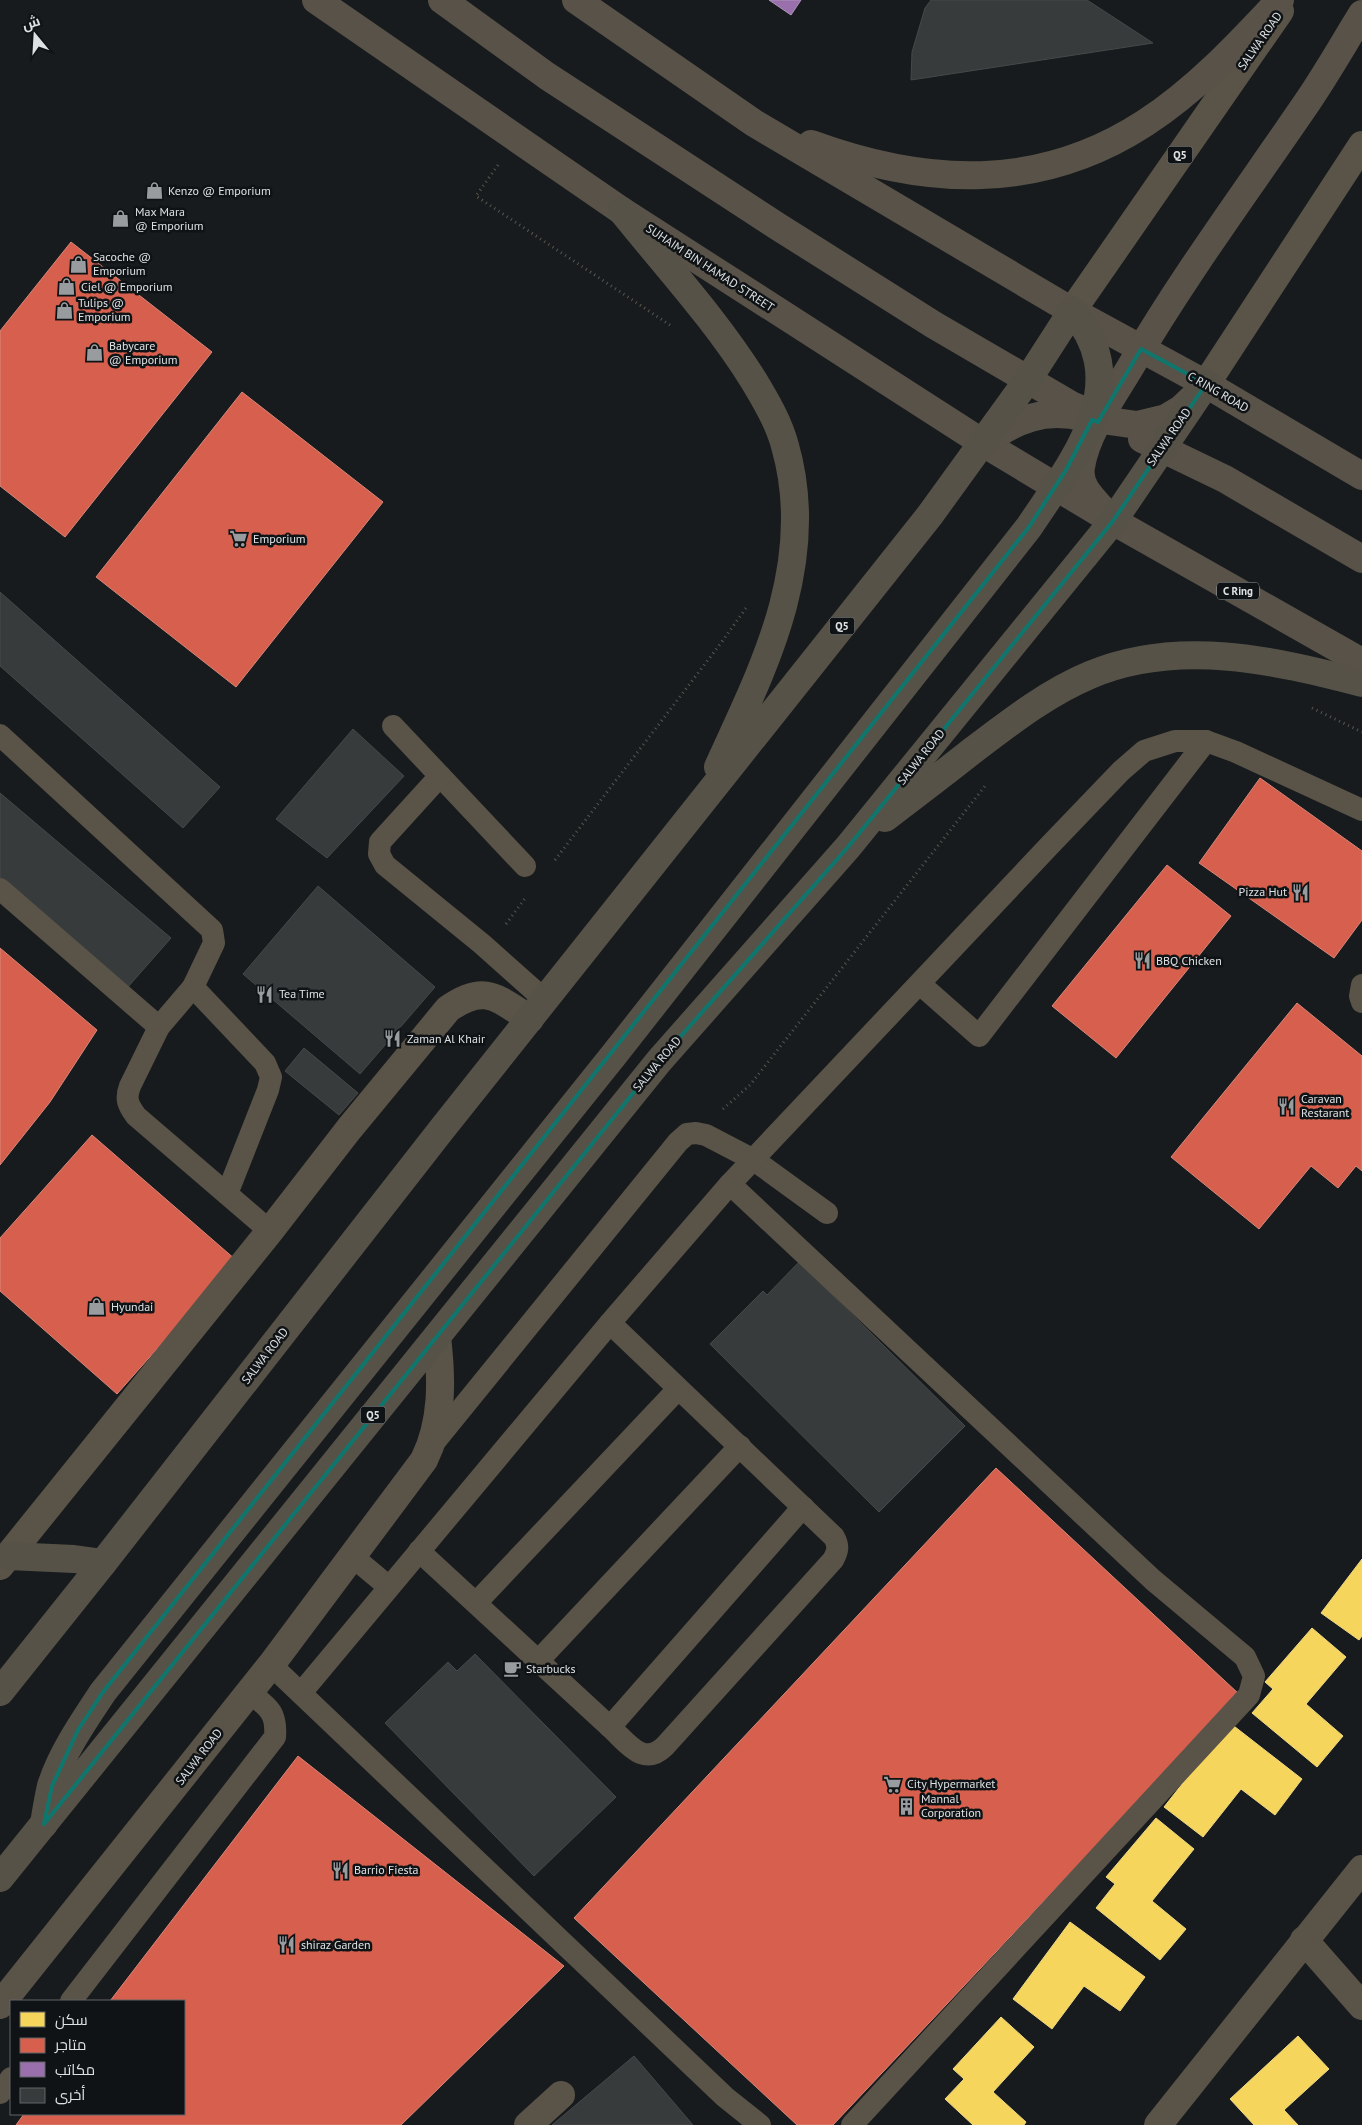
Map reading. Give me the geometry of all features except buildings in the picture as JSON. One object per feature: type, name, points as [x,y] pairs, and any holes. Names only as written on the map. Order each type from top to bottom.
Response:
[{"type":"highway","name":"SUHAIM BIN HAMAD STREET","points":[[316,0],[622,211],[983,443],[1114,521]]},
{"type":"highway","points":[[442,0],[547,76],[786,232],[934,325],[1027,381],[1096,419],[1225,479],[1362,559]]},
{"type":"highway","points":[[576,0],[754,122],[1072,311],[1092,336],[1100,366],[1096,419],[1080,469],[1082,483],[1090,496],[1114,521]]},
{"type":"highway","points":[[754,122],[824,148],[904,170],[934,175],[997,175],[1064,162],[1095,150],[1146,122],[1176,100],[1253,29],[1280,0]]},
{"type":"highway","points":[[44,1824],[52,1786],[61,1762],[78,1730],[103,1692],[626,1040],[1029,528],[1176,292],[1309,99],[1362,14]]},
{"type":"highway","points":[[622,211],[719,330],[763,396],[785,444],[794,491],[794,543],[783,606],[761,672],[699,808]]},
{"type":"highway","name":"SALWA ROAD","points":[[0,1692],[930,515],[1027,381],[1072,311]]},
{"type":"highway","name":"C RING ROAD","points":[[1072,311],[1206,384],[1362,476]]},
{"type":"highway","points":[[983,443],[1012,424],[1031,417],[1055,414],[1080,416],[1126,425],[1156,422],[1181,409],[1206,384]]},
{"type":"highway","name":"SALWA ROAD","points":[[0,1878],[659,1061],[848,847],[1114,521],[1206,384]]},
{"type":"highway","name":"C Ring","points":[[1114,521],[1362,662]]},
{"type":"highway","points":[[848,847],[1022,714],[1068,685],[1109,668],[1154,659],[1223,656],[1283,663],[1362,682]]},
{"type":"highway","points":[[4,1561],[74,1559],[103,1563]]},
{"type":"street","name":"SALWA ROAD","points":[[1072,311],[1288,0]]},
{"type":"street","name":"SALWA ROAD","points":[[1206,384],[1362,145]]},
{"type":"street","points":[[4,1561],[270,1231],[349,1129],[448,1009],[464,998],[480,995],[538,1010]]},
{"type":"street","name":"SALWA ROAD","points":[[0,2005],[272,1666],[413,1476],[431,1446],[439,1408],[441,1365],[437,1337]]},
{"type":"street","points":[[1158,2125],[1362,1869]]},
{"type":"street","points":[[1304,1940],[1362,2006]]},
{"type":"street","points":[[528,2125],[561,2095]]},
{"type":"lane","points":[[393,726],[525,866]]},
{"type":"lane","points":[[0,735],[212,930],[214,943],[192,987],[159,1027],[130,1086],[127,1102],[136,1116],[270,1231]]},
{"type":"lane","points":[[301,1693],[610,1323],[730,1184],[1108,785],[1144,751],[1176,741],[1206,741],[1236,752],[1362,810]]},
{"type":"lane","points":[[920,984],[979,1036],[1206,741]]},
{"type":"lane","points":[[440,776],[380,842],[379,854],[385,865],[487,948],[538,1010]]},
{"type":"lane","points":[[0,889],[159,1027]]},
{"type":"lane","points":[[1362,985],[1360,996],[1362,1002]]},
{"type":"lane","points":[[192,987],[265,1063],[271,1077],[268,1090],[227,1194]]},
{"type":"lane","points":[[431,1446],[678,1142],[688,1134],[706,1135],[754,1160],[827,1213]]},
{"type":"lane","points":[[730,1184],[1153,1580],[1245,1656],[1254,1676],[1249,1695],[852,2125]]},
{"type":"lane","points":[[419,1551],[610,1727],[644,1755],[659,1752],[833,1560],[838,1550],[838,1544],[834,1537],[610,1323]]},
{"type":"lane","points":[[476,1603],[678,1389]]},
{"type":"lane","points":[[538,1661],[740,1446]]},
{"type":"lane","points":[[610,1727],[802,1507]]},
{"type":"lane","points":[[352,1557],[389,1587]]},
{"type":"lane","points":[[272,1666],[725,2097],[760,2125]]},
{"type":"lane","points":[[72,2000],[276,1737],[276,1725],[273,1714],[250,1693]]},
{"type":"lane","points":[[0,2093],[10,2079]]},
{"type":"path","points":[[517,138],[476,196],[674,328]]},
{"type":"path","points":[[553,862],[721,643],[750,602]]},
{"type":"path","points":[[1305,705],[1362,732]]},
{"type":"path","points":[[696,1133],[750,1084],[989,781]]},
{"type":"path","points":[[487,948],[529,893]]},
{"type":"highlighted area","points":[[1141,349],[1206,384],[1113,521],[848,847],[659,1061],[44,1824],[52,1786],[78,1730],[103,1692],[1029,527],[1066,470],[1092,420],[1098,422]]},
{"type":"place","name":"Kenzo @ Emporium","points":[[154,191]]},
{"type":"place","name":"Max Mara @ Emporium","points":[[121,219]]},
{"type":"place","name":"Sacoche @ Emporium","points":[[79,264]]},
{"type":"place","name":"Ciel @ Emporium","points":[[67,287]]},
{"type":"place","name":"Tulips @ Emporium","points":[[64,310]]},
{"type":"place","name":"Babycare @ Emporium","points":[[95,353]]},
{"type":"place","name":"Emporium","points":[[239,539]]},
{"type":"place","name":"Pizza Hut","points":[[1301,892]]},
{"type":"place","name":"BBQ Chicken","points":[[1142,961]]},
{"type":"place","name":"Tea Time","points":[[265,994]]},
{"type":"place","name":"Zaman Al Khair","points":[[393,1039]]},
{"type":"place","name":"Caravan Restarant","points":[[1287,1106]]},
{"type":"place","name":"Hyundai","points":[[97,1307]]},
{"type":"place","name":"Starbucks","points":[[512,1669]]},
{"type":"place","name":"City Hypermarket","points":[[893,1784]]},
{"type":"place","name":"Mannal Corporation","points":[[907,1806]]},
{"type":"place","name":"Barrio Fiesta","points":[[340,1870]]},
{"type":"place","name":"shiraz Garden","points":[[287,1945]]}]
